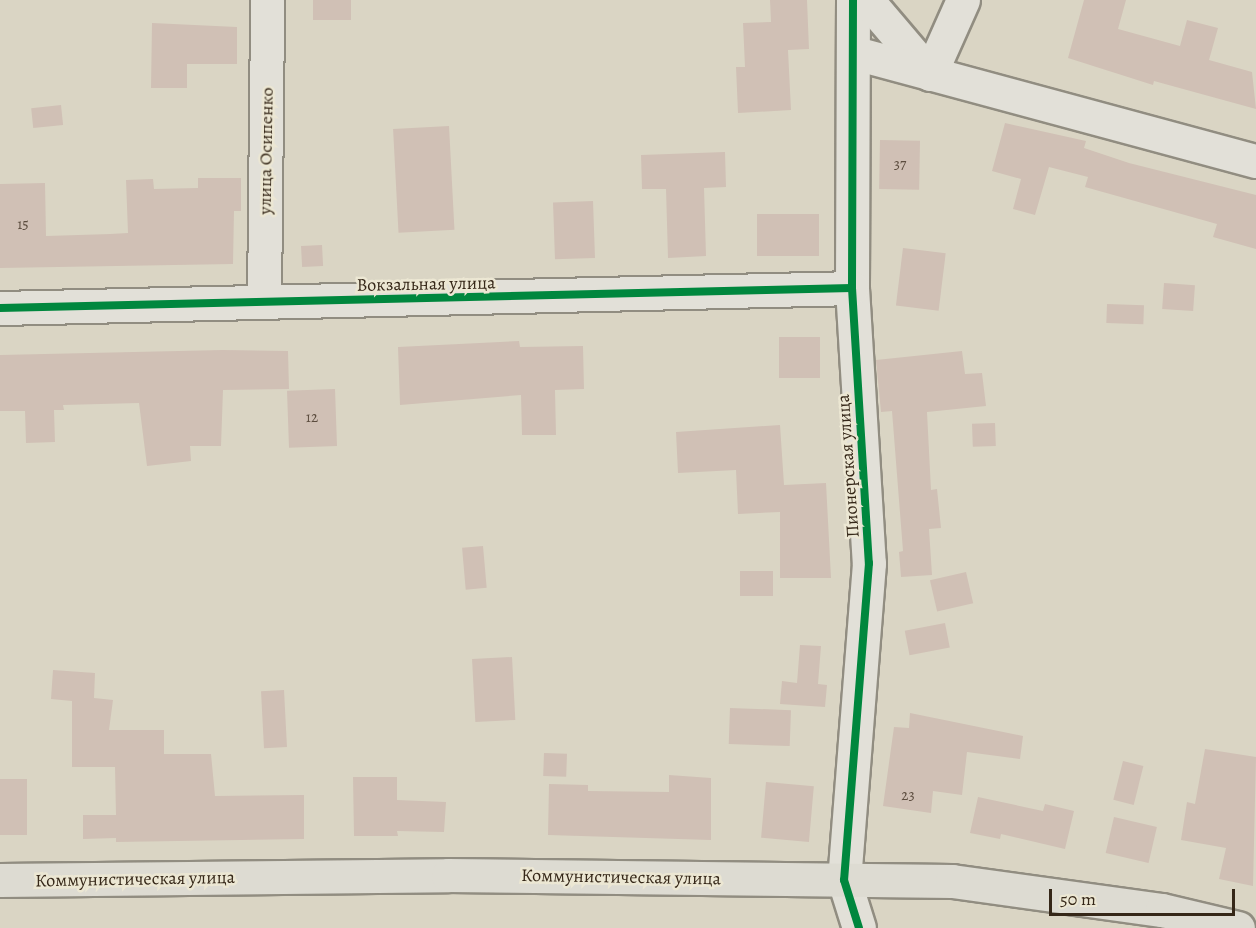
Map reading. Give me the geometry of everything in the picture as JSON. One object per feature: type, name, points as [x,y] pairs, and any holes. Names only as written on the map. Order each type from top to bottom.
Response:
[{"type":"main road","name":"Коммунистическая улица","points":[[0,880],[448,875],[952,881],[1162,910],[1238,928]]},
{"type":"street","name":"улица Осипенко","points":[[264,301],[267,0]]},
{"type":"street","name":"Пионерская улица","points":[[853,0],[855,53],[852,288],[869,563],[844,880],[859,928]]},
{"type":"street","points":[[867,0],[930,74]]},
{"type":"street","points":[[930,74],[963,0]]},
{"type":"street","points":[[855,53],[1256,161]]},
{"type":"street","name":"Вокзальная улица","points":[[0,308],[852,288]]},
{"type":"building","points":[[313,0],[351,0],[351,20],[313,20]]},
{"type":"building","points":[[770,0],[807,0],[809,49],[788,50],[791,110],[738,113],[736,67],[745,67],[743,23],[771,22]]},
{"type":"building","points":[[1084,0],[1126,0],[1118,29],[1180,46],[1187,20],[1218,28],[1209,60],[1252,72],[1256,109],[1154,81],[1153,85],[1068,58]]},
{"type":"building","points":[[152,23],[237,27],[237,64],[187,64],[187,88],[151,88]]},
{"type":"building","points":[[61,105],[63,125],[33,128],[31,108]]},
{"type":"building","points":[[1005,123],[1086,141],[1084,148],[1129,163],[1256,195],[1256,249],[1213,237],[1217,224],[1085,187],[1088,177],[1049,167],[1035,215],[1013,209],[1021,179],[992,171]]},
{"type":"building","points":[[449,126],[454,230],[399,233],[393,129]]},
{"type":"building","points":[[880,140],[920,141],[919,190],[879,189]]},
{"type":"building","points":[[725,152],[726,187],[704,188],[706,256],[668,258],[666,189],[642,189],[641,155]]},
{"type":"building","points":[[198,178],[241,178],[241,211],[234,211],[233,264],[0,268],[0,184],[45,183],[46,236],[128,233],[126,180],[153,179],[154,189],[198,188]]},
{"type":"building","points":[[593,201],[595,258],[555,259],[553,202]]},
{"type":"building","points":[[757,214],[819,214],[819,256],[757,256]]},
{"type":"building","points":[[322,245],[323,266],[302,267],[301,246]]},
{"type":"building","points":[[903,248],[946,253],[939,311],[896,306]]},
{"type":"building","points":[[1164,283],[1195,285],[1193,311],[1162,309]]},
{"type":"building","points":[[1107,304],[1144,305],[1143,324],[1106,323]]},
{"type":"building","points":[[779,337],[820,337],[820,378],[779,378]]},
{"type":"building","points":[[519,341],[520,347],[583,346],[584,389],[555,390],[556,435],[522,435],[521,395],[400,405],[398,347]]},
{"type":"building","points":[[223,350],[288,351],[289,389],[223,390],[221,446],[190,446],[191,461],[147,466],[139,403],[63,405],[64,410],[54,410],[55,442],[26,443],[25,411],[0,411],[0,355]]},
{"type":"building","points":[[962,351],[965,374],[982,373],[986,406],[927,412],[931,490],[937,489],[941,528],[929,529],[932,575],[901,577],[899,552],[903,551],[892,411],[881,412],[876,360]]},
{"type":"building","points":[[335,389],[337,446],[289,448],[287,391]]},
{"type":"building","points":[[995,423],[996,446],[973,447],[972,424]]},
{"type":"building","points":[[780,425],[784,485],[826,483],[831,578],[780,578],[780,512],[738,514],[736,470],[678,473],[676,432]]},
{"type":"building","points":[[483,546],[487,588],[466,590],[462,548]]},
{"type":"building","points":[[740,571],[773,571],[773,596],[740,596]]},
{"type":"building","points":[[966,572],[973,603],[937,612],[930,580]]},
{"type":"building","points":[[945,623],[950,648],[910,655],[905,631]]},
{"type":"building","points":[[800,645],[821,646],[818,684],[827,685],[825,707],[780,704],[782,681],[797,683]]},
{"type":"building","points":[[512,657],[515,720],[475,722],[472,659]]},
{"type":"building","points":[[53,670],[95,673],[94,698],[113,700],[109,730],[164,730],[164,754],[211,754],[215,796],[304,795],[304,839],[116,842],[116,838],[83,839],[83,815],[116,815],[115,767],[72,767],[72,701],[51,699]]},
{"type":"building","points":[[284,690],[287,747],[264,748],[261,691]]},
{"type":"building","points":[[730,708],[791,710],[790,746],[729,744]]},
{"type":"building","points":[[910,713],[1023,736],[1020,759],[967,752],[962,795],[933,791],[931,813],[883,806],[894,727],[909,728]]},
{"type":"building","points":[[1205,749],[1256,757],[1253,886],[1219,879],[1226,848],[1181,840],[1187,802],[1195,804]]},
{"type":"building","points":[[544,753],[567,754],[566,777],[543,776]]},
{"type":"building","points":[[1123,761],[1143,766],[1134,805],[1113,800]]},
{"type":"building","points":[[669,775],[711,778],[711,840],[548,835],[549,784],[588,785],[588,791],[669,792]]},
{"type":"building","points":[[353,777],[397,777],[397,800],[446,802],[444,832],[397,831],[398,836],[354,836]]},
{"type":"building","points":[[0,779],[27,779],[27,835],[0,835]]},
{"type":"building","points":[[766,782],[814,786],[809,842],[761,838]]},
{"type":"building","points":[[978,797],[1043,811],[1045,804],[1074,811],[1065,849],[1001,834],[1000,839],[970,833]]},
{"type":"building","points":[[1114,817],[1157,827],[1149,863],[1106,853]]},
{"type":"cycle path","points":[[853,0],[852,288],[869,563],[844,880],[859,928]]},
{"type":"cycle path","points":[[0,308],[852,288]]}]
